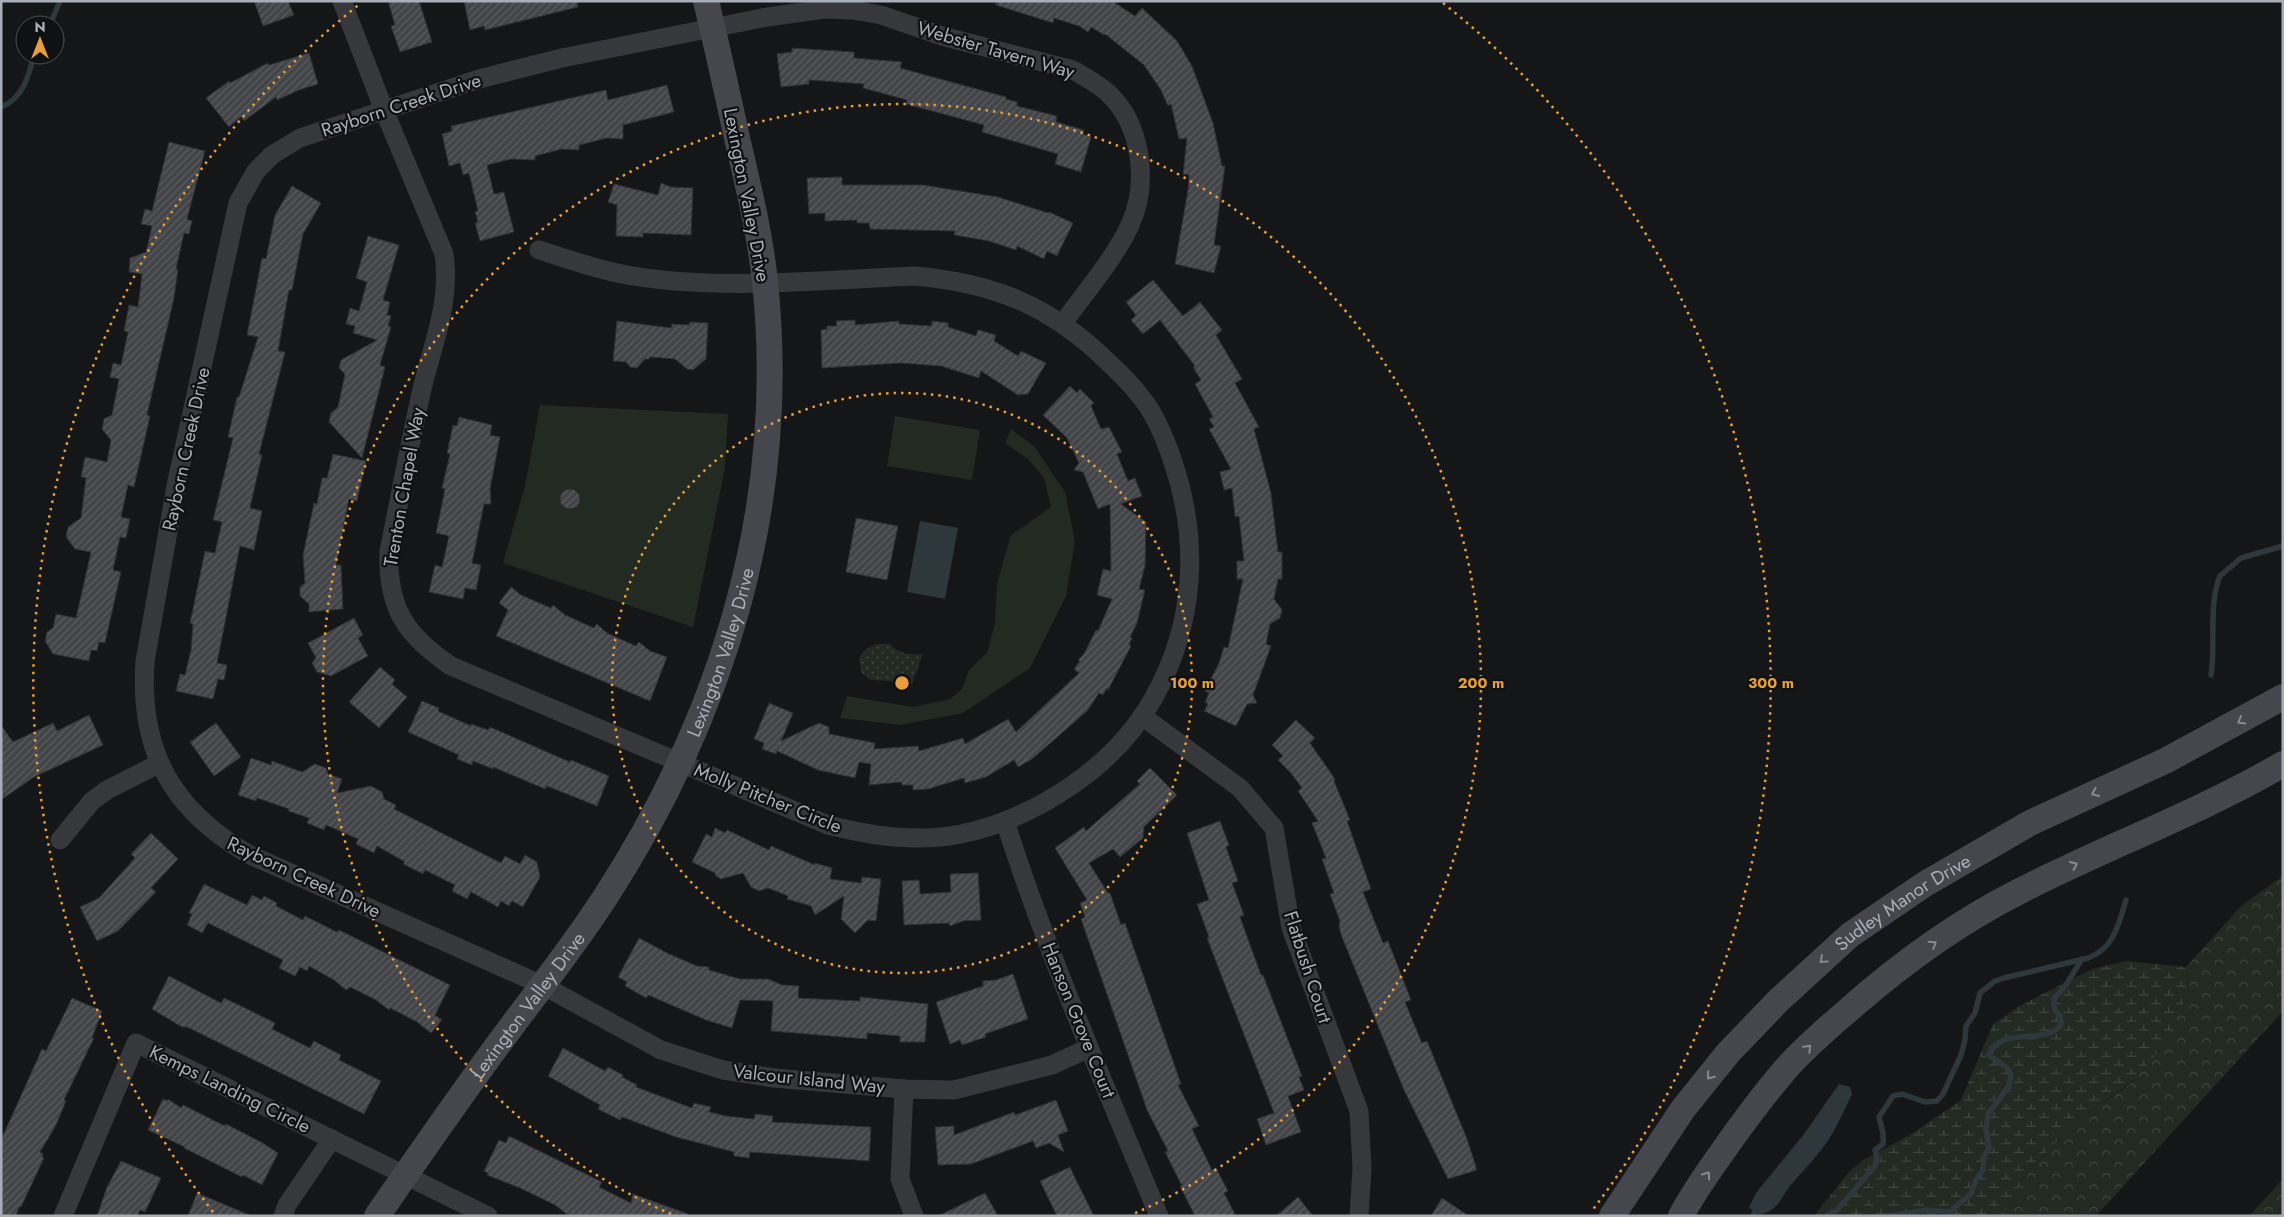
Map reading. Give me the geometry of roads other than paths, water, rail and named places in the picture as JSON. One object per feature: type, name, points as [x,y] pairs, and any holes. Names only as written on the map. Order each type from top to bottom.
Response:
[{"type":"main road","name":"Lexington Valley Drive","points":[[377,1216],[605,897],[644,834],[680,763],[709,699],[741,595],[755,528],[765,460],[769,408],[769,345],[765,282],[756,220],[706,1]]},
{"type":"main road","name":"Sudley Manor Drive","points":[[1612,1216],[1683,1109],[1728,1053],[1778,1001],[1850,935],[1925,884],[2030,823],[2165,761],[2283,697]]},
{"type":"main road","points":[[1681,1216],[1691,1197],[1741,1126],[1785,1070],[1829,1027],[1871,990],[1920,952],[1969,920],[2022,890],[2191,812],[2283,764]]},
{"type":"street","name":"Trenton Chapel Way","points":[[342,1],[384,110],[444,254],[447,276],[446,297],[422,389],[389,551],[388,574],[392,597],[399,615],[413,635],[425,647],[451,666],[680,763]]},
{"type":"street","name":"Webster Tavern Way","points":[[712,28],[825,9],[853,10],[881,15],[942,36],[1072,70],[1092,80],[1109,94],[1122,111],[1132,131],[1140,158],[1140,186],[1130,226],[1063,323]]},
{"type":"street","name":"Rayborn Creek Drive","points":[[542,986],[248,854],[200,821],[180,799],[153,748],[146,719],[143,690],[145,661],[178,481],[238,203],[256,171],[272,155],[292,142],[479,79],[562,58],[712,28]]},
{"type":"street","name":"Molly Pitcher Circle","points":[[539,250],[626,275],[666,281],[765,282],[915,276],[938,278],[996,291],[1038,308],[1063,323],[1100,354],[1144,401],[1168,447],[1182,489],[1189,526],[1191,556],[1187,596],[1179,634],[1153,700],[1117,747],[1066,790],[1040,805],[1005,821],[959,834],[924,838],[896,838],[828,825],[680,763]]},
{"type":"street","name":"Flatbush Court","points":[[1142,716],[1240,788],[1274,828],[1291,928],[1359,1111],[1362,1168],[1359,1216]]},
{"type":"street","points":[[60,840],[92,801],[107,790],[160,763]]},
{"type":"street","name":"Hanson Grove Court","points":[[1005,821],[1027,891],[1089,1048],[1159,1216]]},
{"type":"street","name":"Valcour Island Way","points":[[542,986],[661,1050],[723,1070],[774,1078],[904,1089],[954,1090],[1052,1065],[1089,1048]]},
{"type":"street","name":"Kemps Landing Circle","points":[[63,1216],[136,1043],[332,1139],[477,1213]]},
{"type":"street","points":[[904,1089],[900,1179],[914,1216]]},
{"type":"street","name":"Kemps Landing Circle","points":[[283,1216],[287,1205],[332,1139]]},
{"type":"waterway","points":[[54,15],[60,1]]},
{"type":"waterway","points":[[1,107],[9,103],[20,92],[31,65]]},
{"type":"waterway","points":[[2211,675],[2214,599],[2220,576],[2241,558],[2283,546]]},
{"type":"waterway","points":[[1826,1216],[1837,1210],[1875,1166],[1877,1158],[1875,1150],[1883,1144],[1883,1133],[1879,1117],[1893,1096],[1902,1094],[1925,1102],[1937,1101],[1943,1094],[1961,1055],[1966,1026],[1975,1013],[1980,993],[1995,981],[2088,958],[2097,954],[2110,942],[2121,918],[2126,900]]},
{"type":"waterway","points":[[1888,1216],[1927,1210],[1949,1212],[1971,1194],[1976,1180],[1983,1170],[1984,1156],[1989,1148],[1986,1129],[1988,1114],[2009,1086],[2011,1074],[2007,1068],[1989,1055],[1995,1046],[2003,1041],[2044,1034],[2054,1031],[2061,1025],[2060,1015],[2055,1010],[2054,998],[2064,988],[2082,959]]},
{"type":"waterway","points":[[1753,1216],[1755,1212]]}]
